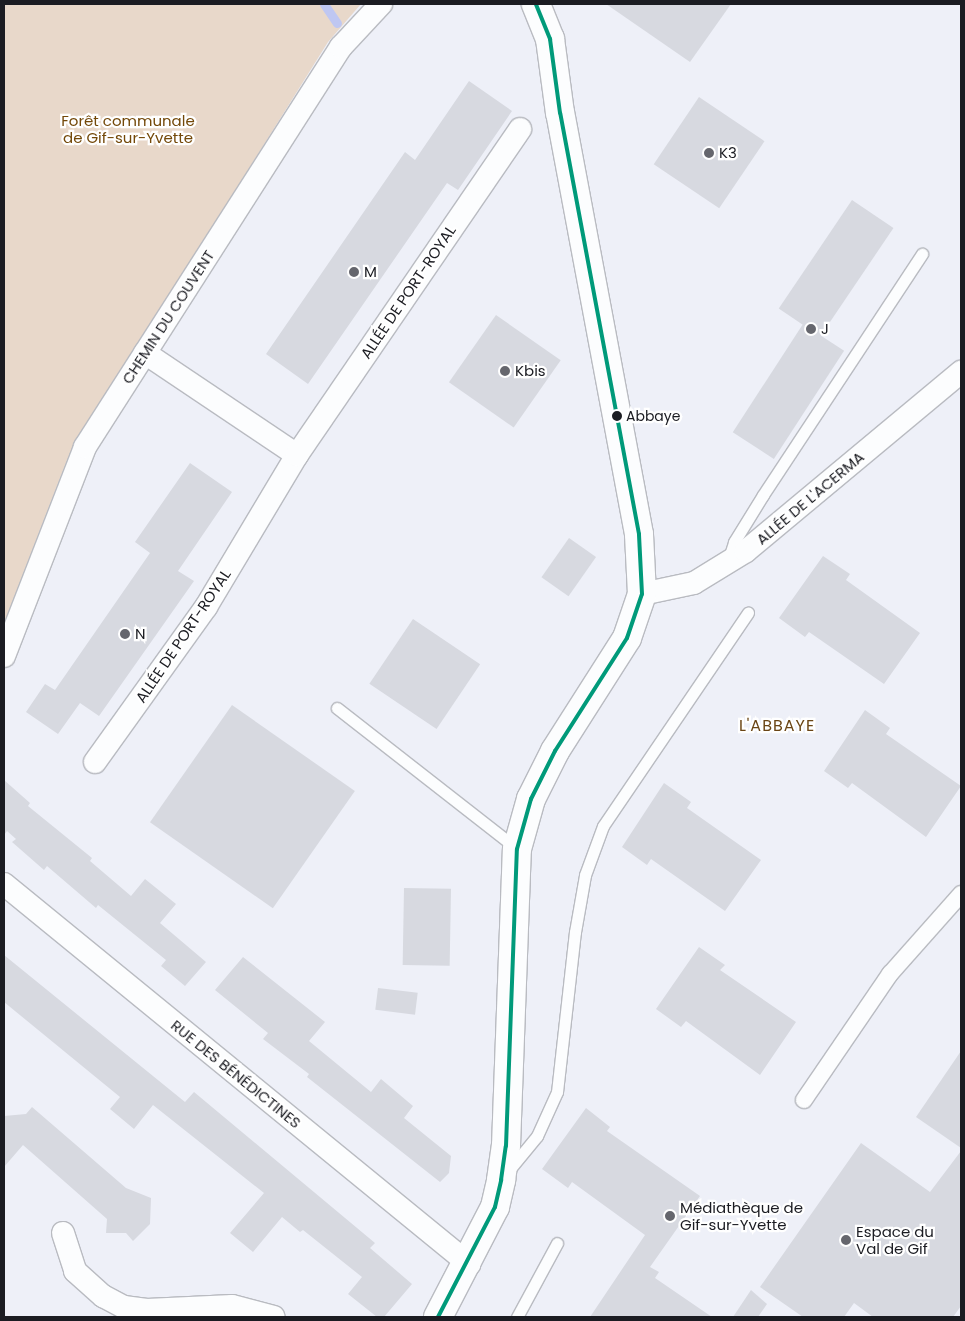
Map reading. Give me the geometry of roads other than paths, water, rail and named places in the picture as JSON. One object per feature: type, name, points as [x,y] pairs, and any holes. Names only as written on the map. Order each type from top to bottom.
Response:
[{"type":"street","name":"CHEMIN DU COUVENT","points":[[4,656],[85,447],[341,47],[381,4]]},
{"type":"street","points":[[438,1317],[468,1264],[495,1208],[501,1180],[506,1136],[517,849],[531,799],[556,751],[627,638],[642,594],[639,534],[560,113],[550,39],[536,4]]},
{"type":"street","points":[[550,39],[556,4]]},
{"type":"street","name":"ALLÉE DE PORT-ROYAL","points":[[95,762],[206,607],[297,455],[520,129]]},
{"type":"street","points":[[145,353],[297,455]]},
{"type":"street","name":"ALLÉE DE L'ACERMA","points":[[642,594],[694,583],[746,551],[961,372]]},
{"type":"street","name":"RUE DES BÉNÉDICTINES","points":[[4,884],[468,1264]]},
{"type":"street","points":[[804,1100],[890,974],[961,894]]},
{"type":"street","points":[[63,1233],[75,1271],[102,1296],[124,1307],[147,1310],[232,1306],[274,1317]]},
{"type":"lane","points":[[727,562],[734,542],[763,495],[922,254]]},
{"type":"lane","points":[[501,1180],[537,1136],[557,1092],[578,913],[585,875],[603,826],[748,613]]},
{"type":"lane","points":[[337,708],[517,849]]},
{"type":"lane","points":[[517,1317],[557,1243]]},
{"type":"waterway","points":[[324,4],[337,23]]},
{"type":"place","name":"K3","points":[[709,153]]},
{"type":"place","name":"M","points":[[354,272]]},
{"type":"place","name":"J","points":[[811,329]]},
{"type":"place","name":"Kbis","points":[[505,371]]},
{"type":"place","name":"Abbaye","points":[[617,416]]},
{"type":"place","name":"N","points":[[125,634]]},
{"type":"place","name":"Médiathèque de Gif-sur-Yvette","points":[[670,1216]]},
{"type":"place","name":"Espace du Val de Gif","points":[[846,1240]]},
{"type":"district","name":"L'ABBAYE","points":[[777,726]]},
{"type":"park label","name":"Forêt communale de Gif-sur-Yvette","points":[[128,128]]}]
